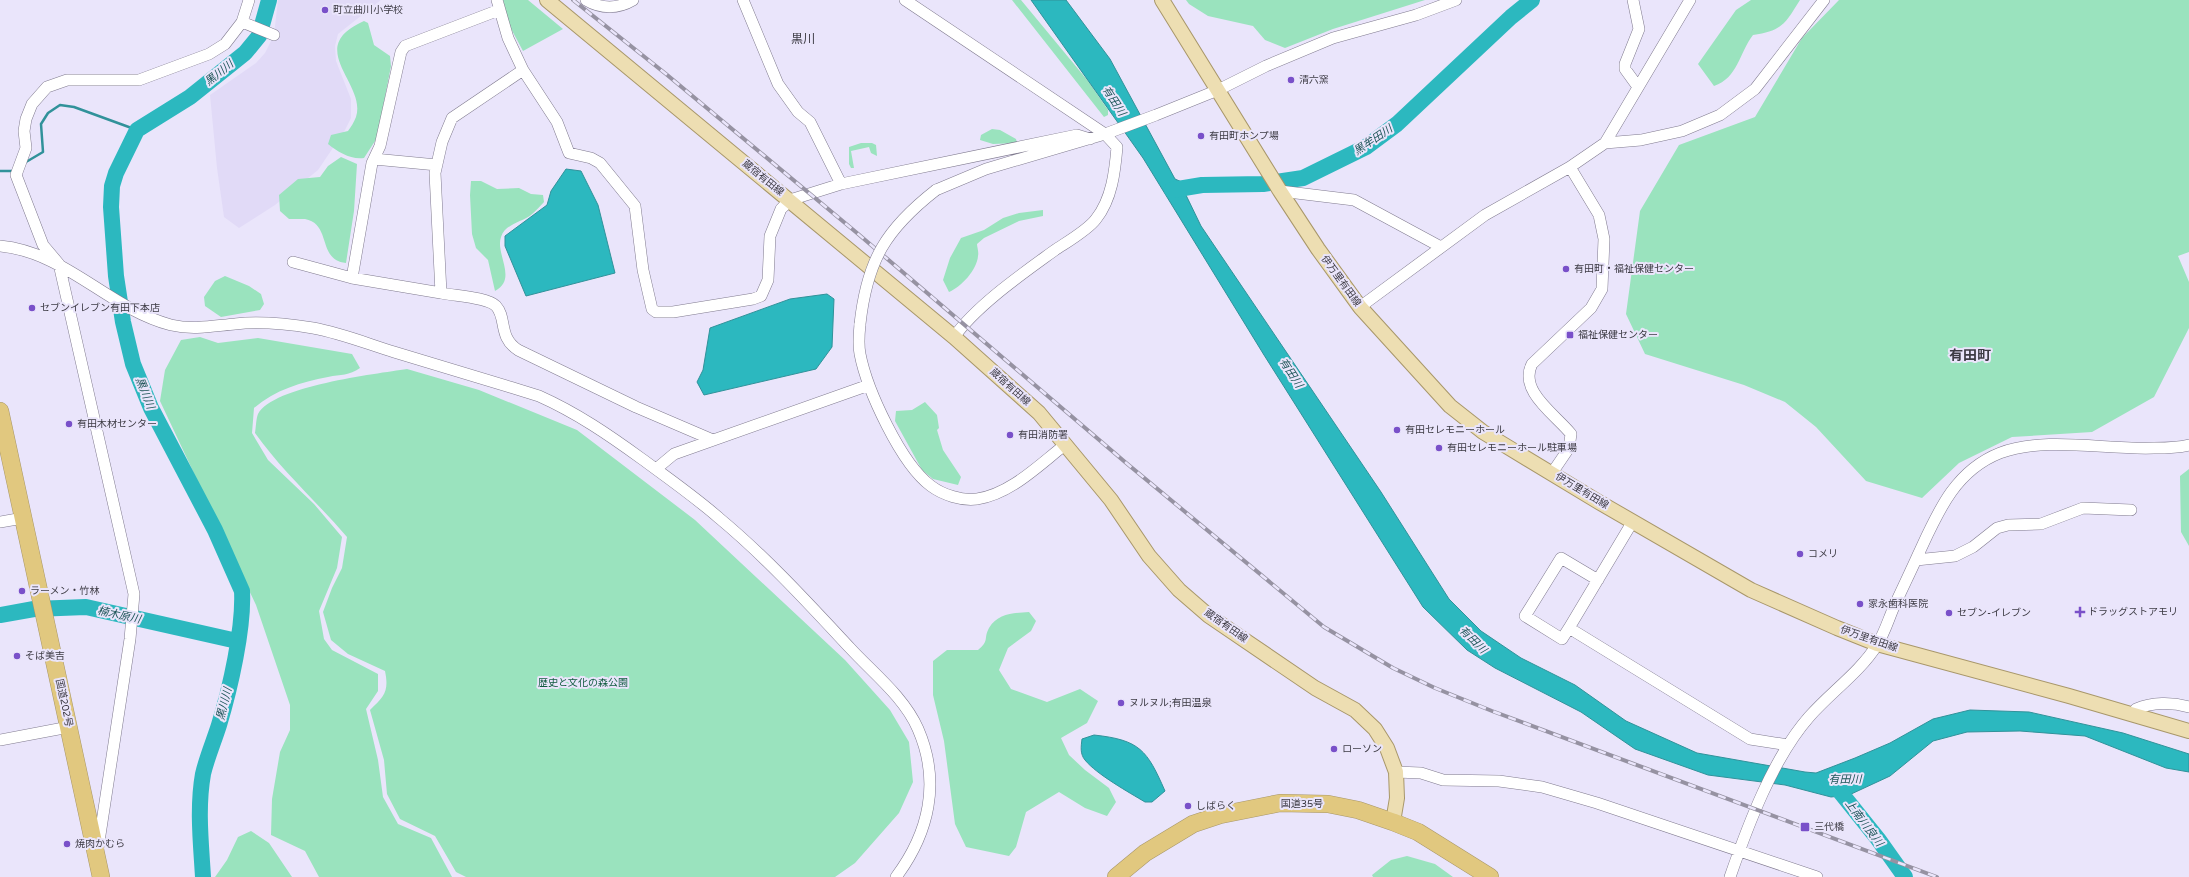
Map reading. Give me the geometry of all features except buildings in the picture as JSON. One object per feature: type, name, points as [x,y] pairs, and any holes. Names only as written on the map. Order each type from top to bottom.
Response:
[{"type":"highway","name":"国道202号","points":[[0,411],[101,877]]},
{"type":"highway","name":"国道35号","points":[[1116,877],[1146,853],[1194,824],[1220,815],[1273,804],[1328,804],[1358,810],[1418,832],[1490,877]]},
{"type":"main road","name":"蔵宿有田線","points":[[548,0],[954,337],[1039,413],[1112,500],[1149,556],[1179,590],[1220,623],[1315,688],[1355,710],[1375,729],[1385,744],[1396,772],[1397,798],[1393,822]]},
{"type":"main road","name":"伊万里有田線","points":[[1162,0],[1280,191],[1318,249],[1360,307],[1450,406],[1483,432],[1751,590],[1878,644],[2134,715],[2189,732]]},
{"type":"street","points":[[97,856],[130,639],[134,594],[59,264],[43,245],[16,175],[26,148],[24,132],[32,104],[47,88],[67,80],[139,80],[209,54],[225,44],[242,22],[249,0]]},
{"type":"street","points":[[586,0],[602,8],[626,4],[633,0]]},
{"type":"street","points":[[743,0],[778,84],[798,112],[810,122],[841,184]]},
{"type":"street","points":[[905,0],[1105,134],[1116,147],[1115,171],[1104,206],[1096,220],[1024,272],[963,324],[954,337]]},
{"type":"street","points":[[1066,444],[998,494],[976,499],[959,498],[943,493],[930,486],[916,471],[892,431],[869,385],[860,354],[860,324],[867,281],[875,259],[887,237],[900,222],[936,190],[986,169],[1105,134],[1218,90],[1266,66],[1333,38],[1416,15],[1456,0]]},
{"type":"street","points":[[1633,0],[1639,29],[1625,64],[1625,69],[1638,87]]},
{"type":"street","points":[[1360,307],[1485,214],[1570,167],[1605,143],[1690,0]]},
{"type":"street","points":[[1605,143],[1641,140],[1682,131],[1720,115],[1755,89],[1824,0]]},
{"type":"street","points":[[352,278],[374,159],[380,146],[401,52],[406,46],[498,5],[508,38],[523,70],[557,122],[569,153],[591,158],[600,163],[635,206],[643,270],[652,309],[656,312],[673,312],[753,299],[760,296],[768,280],[770,236],[781,209],[790,200],[841,184],[1077,135],[1090,139]]},
{"type":"street","points":[[242,22],[274,35]]},
{"type":"street","points":[[441,293],[435,203],[437,165],[442,142],[452,118],[523,70]]},
{"type":"street","points":[[374,159],[437,165]]},
{"type":"street","points":[[1552,473],[1569,448],[1571,434],[1548,410],[1530,386],[1528,373],[1532,364],[1591,308],[1602,289],[1604,268],[1604,239],[1599,214],[1570,167]]},
{"type":"street","points":[[1280,191],[1354,200],[1442,247]]},
{"type":"street","points":[[0,246],[26,250],[59,264],[103,292],[152,318],[172,325],[194,328],[255,323],[284,324],[314,328],[513,388],[563,407],[589,422],[656,469],[718,517],[749,544],[882,681],[910,714],[918,730],[924,749],[929,771],[930,797],[927,818],[918,844],[896,877]]},
{"type":"street","points":[[293,262],[352,278],[488,302],[496,306],[510,345],[518,350],[636,406],[713,440]]},
{"type":"street","points":[[656,469],[674,454],[869,385]]},
{"type":"street","points":[[1730,877],[1739,850],[1785,750],[1809,717],[1860,666],[1878,644],[1944,501],[1957,482],[1977,465],[1999,454],[2023,447],[2052,445],[2134,449],[2189,445]]},
{"type":"street","points":[[1916,560],[1955,556],[1973,547],[1997,528],[2008,525],[2040,524],[2083,508],[2131,510]]},
{"type":"street","points":[[0,522],[23,518]]},
{"type":"street","points":[[1598,580],[1561,558],[1525,616],[1562,639],[1598,580],[1633,521]]},
{"type":"street","points":[[1569,628],[1750,739],[1785,750]]},
{"type":"street","points":[[2134,715],[2136,709],[2146,704],[2176,703],[2189,707]]},
{"type":"street","points":[[0,740],[69,727]]},
{"type":"street","points":[[1396,772],[1421,773],[1443,780],[1499,781],[1542,787],[1597,803],[1817,877]]},
{"type":"shaded area","points":[[278,0],[381,0],[338,34],[335,46],[336,61],[351,99],[351,118],[345,130],[318,170],[275,205],[239,228],[224,217],[217,168],[210,95],[256,63],[265,53],[274,35]]},
{"type":"green space","points":[[503,0],[528,0],[563,29],[523,51],[508,23]]},
{"type":"green space","points":[[1012,0],[1021,0],[1088,81],[1108,110],[1108,115],[1104,117]]},
{"type":"green space","points":[[1186,0],[1425,0],[1333,29],[1285,48],[1265,40],[1253,26],[1208,16],[1189,4]]},
{"type":"green space","points":[[1751,0],[1800,0],[1782,25],[1770,31],[1753,35],[1733,71],[1722,82],[1714,86],[1698,64],[1736,10]]},
{"type":"green space","points":[[1839,0],[2189,0],[2189,252],[2178,256],[2189,282],[2189,328],[2154,397],[2092,432],[2012,437],[1959,463],[1922,498],[1866,481],[1816,427],[1785,402],[1744,385],[1645,354],[1626,314],[1640,211],[1679,145],[1755,117],[1802,38]]},
{"type":"green space","points":[[364,21],[368,23],[374,45],[390,56],[391,66],[377,138],[364,158],[354,158],[345,155],[328,144],[331,135],[348,131],[356,117],[357,104],[353,91],[341,66],[338,54],[339,43],[347,31]]},
{"type":"green space","points":[[992,129],[1000,130],[1016,139],[1017,143],[993,144],[980,140],[981,135]]},
{"type":"green space","points":[[861,143],[872,143],[876,145],[877,156],[871,153],[869,147],[851,151],[854,168],[851,168],[849,164],[849,147]]},
{"type":"green space","points":[[341,157],[357,164],[354,211],[346,263],[331,256],[319,228],[313,222],[305,219],[289,219],[280,211],[279,195],[298,179],[320,177],[328,166]]},
{"type":"green space","points":[[471,181],[481,181],[497,189],[519,188],[531,194],[543,195],[544,202],[535,212],[510,226],[501,237],[500,244],[505,280],[502,286],[495,291],[488,260],[476,248],[472,234],[470,195]]},
{"type":"green space","points":[[1043,210],[1043,216],[1019,221],[984,238],[977,244],[978,254],[975,267],[963,282],[954,290],[949,292],[943,280],[950,258],[961,238],[984,230],[1003,218],[1019,213]]},
{"type":"green space","points":[[225,276],[249,286],[261,294],[264,304],[260,310],[221,317],[205,306],[204,297],[215,281]]},
{"type":"green space","points":[[200,337],[218,343],[258,338],[352,354],[360,368],[348,374],[298,384],[271,396],[254,408],[252,433],[268,460],[314,504],[342,537],[337,568],[319,611],[324,639],[332,650],[378,674],[378,691],[366,709],[378,760],[383,797],[398,824],[431,838],[452,877],[319,877],[305,851],[271,835],[272,799],[280,752],[290,730],[290,705],[256,605],[160,401],[165,370],[181,340]]},
{"type":"green space","name":"歴史と文化の森公園","points":[[407,369],[479,390],[577,430],[695,520],[845,660],[890,710],[909,742],[913,782],[899,813],[855,863],[835,877],[466,877],[456,872],[435,836],[400,819],[387,794],[384,760],[370,710],[385,693],[385,671],[348,654],[331,640],[323,612],[332,588],[342,568],[347,537],[265,447],[255,433],[258,414],[267,404],[283,396],[326,383]]},
{"type":"green space","points":[[925,402],[937,415],[939,428],[937,430],[943,450],[961,477],[958,485],[933,479],[922,470],[895,421],[896,411],[912,410]]},
{"type":"green space","points":[[2189,469],[2189,546],[2181,532],[2180,476]]},
{"type":"green space","points":[[1029,612],[1036,621],[1031,631],[1008,648],[999,670],[1011,689],[1047,702],[1080,689],[1098,701],[1087,723],[1061,738],[1069,755],[1085,770],[1109,788],[1116,802],[1107,816],[1085,808],[1059,792],[1026,812],[1016,847],[1009,856],[966,847],[955,824],[944,741],[933,695],[933,661],[947,650],[978,650],[985,642],[989,628],[997,619],[1007,615]]},
{"type":"green space","points":[[251,831],[269,843],[292,877],[215,877],[227,860],[238,837]]},
{"type":"green space","points":[[1407,856],[1435,864],[1453,877],[1373,877],[1372,875],[1391,860]]},
{"type":"water","name":"有田川","points":[[1031,0],[1066,0],[1110,59],[1175,179],[1184,183],[1184,191],[1201,226],[1381,492],[1449,599],[1481,631],[1521,658],[1575,685],[1626,721],[1697,753],[1805,772],[1816,773],[1890,743],[1933,719],[1970,710],[2029,712],[2123,733],[2189,754],[2189,772],[2166,768],[2085,736],[2020,731],[1967,732],[1933,741],[1890,776],[1849,795],[1831,797],[1785,785],[1708,775],[1635,749],[1581,712],[1495,668],[1467,650],[1423,607],[1264,355],[1143,158]]},
{"type":"water","points":[[566,169],[581,171],[598,205],[615,273],[526,296],[505,246],[505,236],[547,205],[551,191]]},
{"type":"water","points":[[827,294],[834,299],[832,347],[816,369],[704,395],[697,382],[703,370],[710,328],[790,299]]},
{"type":"water","points":[[1094,735],[1122,740],[1132,744],[1140,750],[1153,766],[1165,791],[1152,802],[1145,802],[1097,771],[1085,760],[1081,750],[1082,739]]},
{"type":"waterway","name":"黒川川","points":[[203,877],[200,826],[201,787],[203,774],[219,725],[232,677],[239,640],[242,591],[215,530],[151,408],[133,364],[123,322],[116,276],[111,207],[112,186],[116,173],[137,130],[190,97],[245,53],[259,36],[269,0]]},
{"type":"waterway","name":"黒牟田川","points":[[1172,190],[1202,185],[1263,184],[1303,178],[1366,147],[1397,124],[1511,17],[1532,0]]},
{"type":"waterway","points":[[26,162],[43,152],[41,124],[48,113],[60,105],[74,107],[137,130]]},
{"type":"waterway","points":[[0,171],[13,171]]},
{"type":"waterway","name":"楠木原川","points":[[0,615],[34,609],[86,607],[237,641]]},
{"type":"waterway","name":"上南川良川","points":[[1828,780],[1837,788],[1878,839],[1905,877]]},
{"type":"railway","points":[[573,0],[666,74],[857,233],[1125,462],[1324,627],[1393,668],[1435,688],[1492,711],[1937,877]]},
{"type":"place","name":"町立曲川小学校","points":[[325,10]]},
{"type":"place","name":"清六窯","points":[[1291,80]]},
{"type":"place","name":"有田町ホンプ場","points":[[1201,136]]},
{"type":"place","name":"有田町・福祉保健センター","points":[[1566,269]]},
{"type":"place","name":"セブンイレブン有田下本店","points":[[32,308]]},
{"type":"place","name":"福祉保健センター","points":[[1570,335]]},
{"type":"place","name":"有田木材センター","points":[[69,424]]},
{"type":"place","name":"有田セレモニーホール","points":[[1397,430]]},
{"type":"place","name":"有田消防署","points":[[1010,435]]},
{"type":"place","name":"有田セレモニーホール駐車場","points":[[1439,448]]},
{"type":"place","name":"コメリ","points":[[1800,554]]},
{"type":"place","name":"ラーメン・竹林","points":[[22,591]]},
{"type":"place","name":"家永歯科医院","points":[[1860,604]]},
{"type":"place","name":"ドラッグストアモリ","points":[[2080,612]]},
{"type":"place","name":"セブン-イレブン","points":[[1949,613]]},
{"type":"place","name":"そば美吉","points":[[17,656]]},
{"type":"place","name":"ヌルヌル;有田温泉","points":[[1121,703]]},
{"type":"place","name":"ローソン","points":[[1334,749]]},
{"type":"place","name":"しばらく","points":[[1188,806]]},
{"type":"place","name":"三代橋","points":[[1805,827]]},
{"type":"place","name":"焼肉かむら","points":[[67,844]]},
{"type":"district","name":"黒川","points":[[803,39]]},
{"type":"district","name":"有田町","points":[[1970,355]]}]
